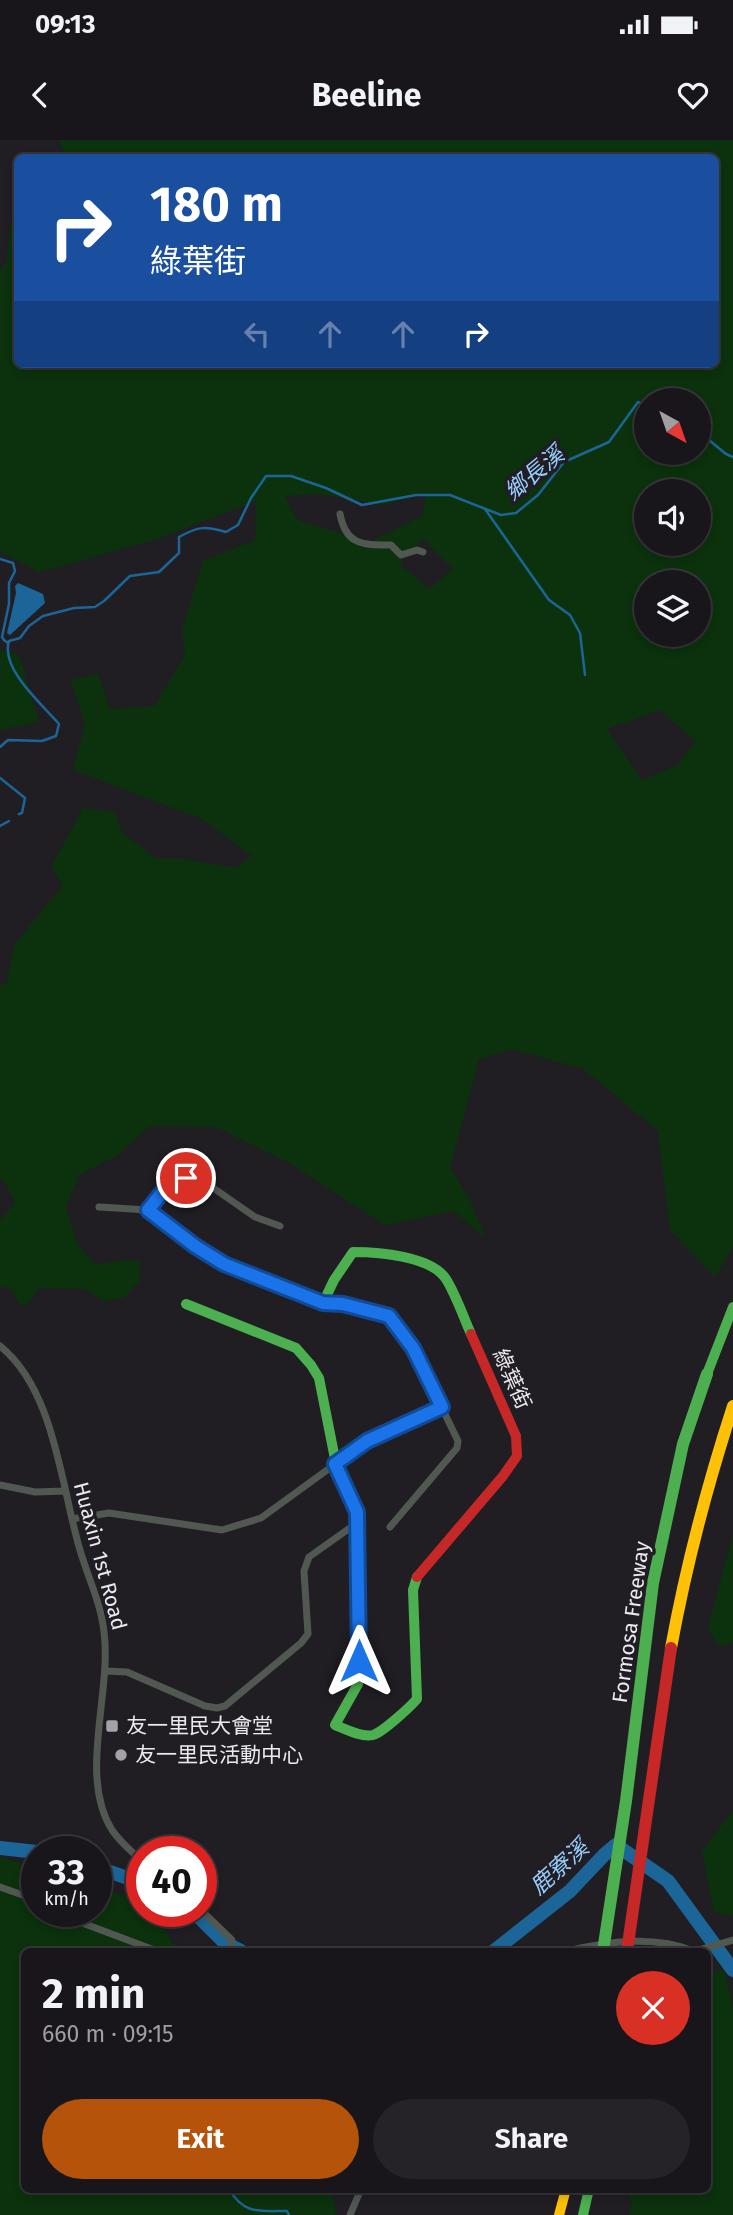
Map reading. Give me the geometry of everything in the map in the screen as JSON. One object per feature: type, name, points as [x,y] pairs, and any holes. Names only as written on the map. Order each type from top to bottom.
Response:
[{"type":"main road","name":"綠葉街","points":[[323,1303],[334,1280],[353,1252],[372,1252],[427,1263],[445,1278],[516,1436],[517,1456],[503,1476],[416,1577],[413,1590],[418,1684],[416,1699],[408,1709],[374,1735],[364,1735],[335,1725],[358,1684],[357,1522]]},
{"type":"main road","points":[[186,1304],[296,1348],[311,1365],[319,1378],[335,1464],[357,1512],[357,1522]]},
{"type":"main road","name":"Formosa Freeway","points":[[603,1948],[626,1801],[653,1583],[683,1444],[733,1307]]},
{"type":"main road","name":"Formosa Freeway","points":[[627,1948],[667,1673],[688,1562],[715,1456],[733,1406]]},
{"type":"main road","points":[[559,2215],[565,2193]]},
{"type":"main road","points":[[583,2215],[588,2193]]},
{"type":"street","points":[[340,514],[343,528],[358,543],[391,545],[401,555],[417,550],[423,552]]},
{"type":"street","points":[[148,1210],[164,1190],[186,1178],[196,1176],[255,1217],[280,1226]]},
{"type":"street","points":[[99,1207],[148,1210],[195,1246],[224,1264],[323,1303],[343,1304],[389,1316],[413,1348],[458,1441],[450,1458],[390,1527]]},
{"type":"street","name":"Huaxin 1st Road","points":[[0,1346],[27,1376],[38,1398],[50,1431],[80,1551],[100,1612],[104,1632],[105,1671],[97,1768],[99,1796],[113,1832],[126,1845]]},
{"type":"street","points":[[72,1519],[109,1513],[222,1530],[261,1518],[367,1441],[442,1407]]},
{"type":"street","points":[[0,1485],[35,1492],[65,1491]]},
{"type":"street","points":[[105,1671],[127,1672],[205,1706],[217,1709],[225,1706],[302,1643],[307,1634],[304,1572],[309,1557],[357,1522]]},
{"type":"street","points":[[0,1887],[21,1894]]},
{"type":"street","points":[[217,1925],[232,1940],[231,1948]]},
{"type":"street","points":[[93,1927],[149,1948]]},
{"type":"street","points":[[704,1948],[733,1940]]},
{"type":"street","points":[[582,1948],[645,1941],[690,1948]]},
{"type":"street","points":[[350,2215],[359,2193]]},
{"type":"green space","points":[[58,140],[733,140],[733,1247],[715,1277],[670,1230],[658,1131],[583,1069],[512,1049],[479,1059],[450,1168],[471,1202],[485,1238],[454,1211],[385,1225],[289,1163],[216,1127],[149,1126],[118,1155],[79,1175],[66,1208],[77,1244],[95,1264],[140,1261],[139,1281],[124,1298],[103,1301],[84,1289],[39,1288],[29,1303],[21,1306],[10,1288],[0,1287],[0,1220],[15,1203],[0,1178],[0,986],[7,982],[14,945],[63,885],[51,867],[83,808],[114,812],[122,832],[155,858],[183,859],[237,868],[251,855],[202,819],[73,770],[85,725],[71,680],[98,674],[110,709],[154,706],[185,655],[182,630],[203,561],[255,540],[256,501],[157,539],[40,572],[0,552],[0,271],[6,263],[13,210],[14,368],[719,368],[719,154],[63,154]],"holes":[[[426,493],[422,516],[370,542],[297,520],[285,496],[319,494],[383,505]],[[423,539],[453,569],[429,589],[399,564]],[[660,710],[695,741],[678,765],[642,780],[607,729]]]},
{"type":"green space","points":[[0,650],[14,653],[20,658],[39,722],[0,730]]},
{"type":"green space","points":[[733,1534],[733,1643],[719,1646],[708,1628]]},
{"type":"green space","points":[[733,1810],[733,1916],[714,1912],[702,1851]]},
{"type":"green space","points":[[0,1857],[21,1863],[21,1927],[112,1927],[112,1892],[126,1896],[126,1927],[162,1927],[176,1948],[21,1948],[21,2193],[333,2193],[336,2215],[0,2215]]},
{"type":"green space","points":[[711,1971],[725,1971],[733,2009],[733,2215],[630,2215],[632,2201],[627,2193],[711,2193]]},
{"type":"water","points":[[18,583],[43,594],[45,603],[10,635],[7,633],[16,593],[15,586]]},
{"type":"waterway","name":"鄉長溪","points":[[0,747],[8,740],[42,741],[56,736],[59,724],[17,675],[8,652],[9,641],[20,638],[29,626],[43,616],[74,608],[95,607],[130,576],[159,572],[179,553],[179,537],[186,533],[202,528],[226,532],[238,525],[251,498],[266,476],[291,476],[326,488],[362,505],[416,495],[450,495],[501,515],[516,513],[538,495],[564,462],[609,442],[634,408]]},
{"type":"waterway","name":"鄉長溪","points":[[711,442],[733,457]]},
{"type":"waterway","points":[[485,509],[549,600],[570,615],[580,633],[585,675]]},
{"type":"waterway","points":[[0,559],[13,563],[15,571],[9,583],[9,604],[2,637],[8,643]]},
{"type":"waterway","name":"鄉長溪","points":[[0,778],[25,798],[22,813],[19,814]]},
{"type":"waterway","name":"鄉長溪","points":[[0,826],[9,821]]},
{"type":"waterway","name":"鹿寮溪","points":[[498,1948],[570,1891],[616,1845],[668,1881],[733,1970]]},
{"type":"waterway","name":"鹿寮溪","points":[[0,1848],[21,1850]]},
{"type":"waterway","name":"鹿寮溪","points":[[112,1873],[126,1877]]},
{"type":"waterway","name":"鹿寮溪","points":[[209,1927],[225,1943],[235,1948]]},
{"type":"waterway","name":"鹿寮溪","points":[[224,1948],[225,1943]]},
{"type":"waterway","points":[[232,2193],[241,2203],[254,2210],[287,2211],[289,2215]]},
{"type":"traffic: fast","points":[[323,1303],[334,1280],[353,1252],[403,1257],[417,1260],[439,1271],[446,1279],[471,1334]]},
{"type":"traffic: fast","points":[[186,1304],[296,1348],[319,1378],[336,1464],[357,1512],[358,1684],[335,1725],[359,1734],[373,1735],[417,1699],[413,1590],[417,1577]]},
{"type":"traffic: fast","points":[[707,1374],[733,1307]]},
{"type":"traffic: fast","points":[[603,1948],[626,1801],[653,1583],[683,1444],[707,1374]]},
{"type":"traffic: fast","points":[[583,2215],[588,2193]]},
{"type":"traffic: slow","points":[[671,1648],[698,1526],[733,1406]]},
{"type":"traffic: slow","points":[[559,2215],[565,2193]]},
{"type":"traffic: jam","points":[[417,1577],[517,1456],[516,1436],[471,1334]]},
{"type":"traffic: jam","points":[[627,1948],[671,1648]]},
{"type":"place","name":"友一里民大會堂","points":[[112,1726]]},
{"type":"place","name":"友一里民活動中心","points":[[121,1755]]},
{"type":"route","points":[[186,1178],[164,1190],[148,1210],[195,1246],[224,1264],[323,1303],[343,1304],[389,1316],[413,1348],[442,1407],[367,1441],[335,1464],[357,1512],[359,1661]]}]
